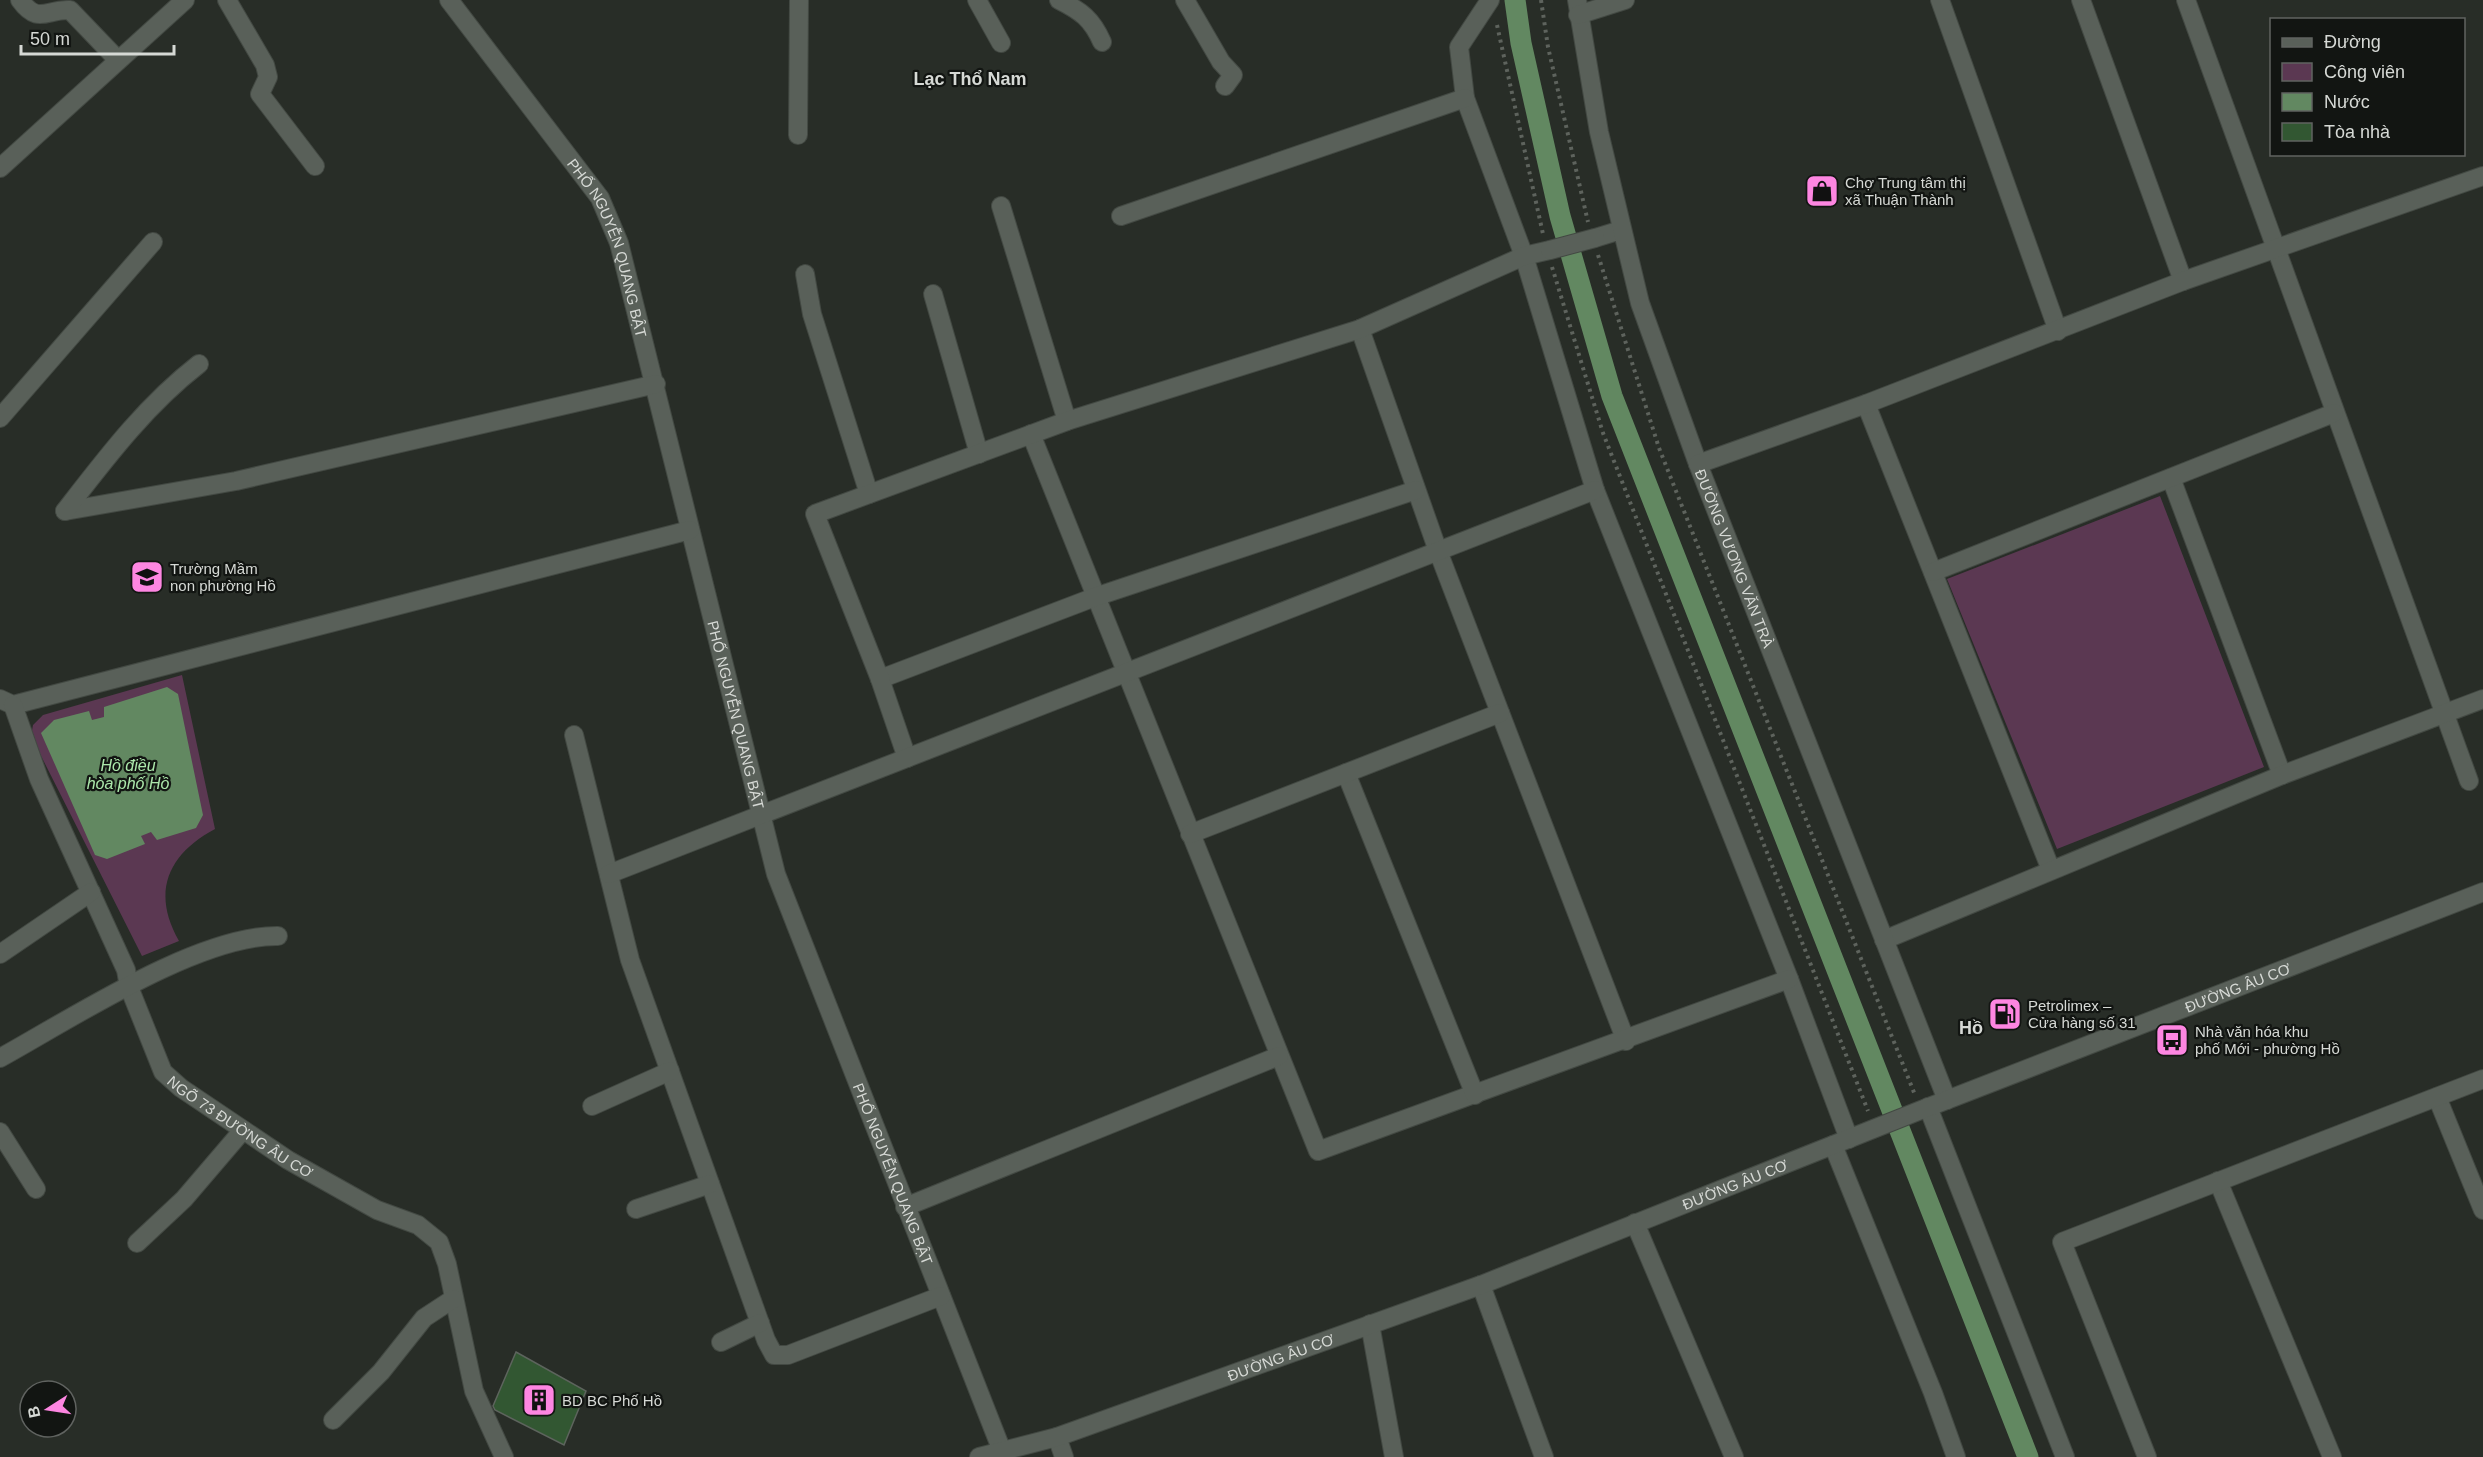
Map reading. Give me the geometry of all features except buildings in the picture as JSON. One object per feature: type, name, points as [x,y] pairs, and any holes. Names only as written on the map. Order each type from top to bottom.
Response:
[{"type":"street","points":[[20,0],[27,11],[36,15],[70,10],[117,59]]},
{"type":"street","points":[[0,168],[117,59],[185,0]]},
{"type":"street","points":[[227,0],[264,65],[268,77],[260,94],[315,166]]},
{"type":"street","name":"PHỐ NGUYỄN QUANG BẬT","points":[[449,0],[600,198],[619,243],[656,384],[776,874],[1002,1451]]},
{"type":"street","points":[[798,135],[799,0]]},
{"type":"street","points":[[977,0],[1001,44]]},
{"type":"street","points":[[1059,0],[1079,9],[1093,22],[1102,42]]},
{"type":"street","points":[[1185,0],[1221,62],[1233,75],[1225,86]]},
{"type":"street","points":[[1490,0],[1460,47],[1465,98],[1524,256],[1595,490],[1789,979],[1856,1136],[1929,1382],[1956,1457]]},
{"type":"street","points":[[1578,8],[1624,0]]},
{"type":"street","points":[[1940,0],[2058,331]]},
{"type":"street","points":[[2081,0],[2183,280]]},
{"type":"street","points":[[2186,0],[2469,780]]},
{"type":"street","name":"ĐƯỜNG VƯƠNG VĂN TRÀ","points":[[1578,8],[1599,132],[1640,303],[1698,464],[1947,1100]]},
{"type":"street","points":[[1121,216],[1465,98]]},
{"type":"street","points":[[1698,464],[1866,404],[2058,331],[2183,280],[2483,176]]},
{"type":"street","points":[[1001,206],[1067,421]]},
{"type":"street","points":[[907,758],[880,679],[815,513],[1067,421],[1360,329],[1547,247],[1621,230]]},
{"type":"street","points":[[0,418],[153,242]]},
{"type":"street","points":[[805,274],[812,314],[869,494]]},
{"type":"street","points":[[933,294],[979,454]]},
{"type":"street","points":[[1360,329],[1438,551],[1626,1041]]},
{"type":"street","points":[[199,364],[175,382],[126,432],[64,511],[236,481],[656,384]]},
{"type":"street","points":[[1866,404],[2051,870]]},
{"type":"street","points":[[1933,572],[2334,413]]},
{"type":"street","points":[[1031,434],[1318,1152],[1626,1041],[1789,979]]},
{"type":"street","points":[[2171,478],[2282,775]]},
{"type":"street","points":[[880,679],[1095,597],[1416,490]]},
{"type":"street","points":[[609,874],[1595,490]]},
{"type":"street","points":[[7,702],[690,530]]},
{"type":"street","points":[[1884,940],[2282,775],[2483,699]]},
{"type":"street","name":"NGÕ 73 ĐƯỜNG ÂU CƠ","points":[[7,702],[39,779],[126,970],[129,987],[163,1072],[243,1130],[377,1210],[418,1225],[439,1242],[447,1264],[474,1391],[504,1457]]},
{"type":"street","points":[[1190,834],[1500,713]]},
{"type":"street","points":[[574,735],[630,960],[760,1323],[774,1355],[788,1355],[941,1296]]},
{"type":"street","points":[[1346,773],[1475,1095]]},
{"type":"street","points":[[0,954],[91,892]]},
{"type":"street","name":"ĐƯỜNG ÂU CƠ","points":[[979,1457],[1057,1437],[1481,1285],[1924,1108],[2483,892]]},
{"type":"street","points":[[0,1058],[129,987],[182,961],[258,936],[278,936]]},
{"type":"street","points":[[905,1207],[1280,1056]]},
{"type":"street","points":[[592,1106],[670,1071]]},
{"type":"street","points":[[2147,1457],[2062,1242],[2483,1079]]},
{"type":"street","points":[[2437,1097],[2483,1210]]},
{"type":"street","points":[[1924,1108],[2065,1457]]},
{"type":"street","points":[[137,1242],[184,1199],[243,1130]]},
{"type":"street","points":[[0,1132],[36,1189]]},
{"type":"street","points":[[2218,1182],[2332,1457]]},
{"type":"street","points":[[636,1209],[710,1184]]},
{"type":"street","points":[[1635,1223],[1734,1457]]},
{"type":"street","points":[[1481,1285],[1544,1457]]},
{"type":"street","points":[[333,1420],[381,1372],[424,1318],[453,1299]]},
{"type":"street","points":[[721,1342],[760,1323]]},
{"type":"street","points":[[1370,1324],[1394,1457]]},
{"type":"street","points":[[1057,1437],[1064,1457]]},
{"type":"path","points":[[1540,0],[1548,46],[1594,238],[1659,448],[1924,1108]]},
{"type":"path","points":[[1497,19],[1500,48],[1547,247],[1603,433],[1856,1136]]},
{"type":"green space","points":[[2160,496],[2264,767],[2057,849],[1947,579]]},
{"type":"green space","name":"Hồ điều hòa phố Hồ","points":[[182,675],[215,829],[186,850],[169,876],[166,906],[179,941],[142,956],[31,736],[33,725],[43,715]]},
{"type":"water","name":"Hồ điều hòa phố Hồ","points":[[167,687],[178,694],[203,815],[196,828],[157,840],[151,832],[141,836],[145,844],[107,859],[95,855],[41,733],[54,720],[89,711],[92,720],[104,717],[104,707]]},
{"type":"waterway","points":[[1515,0],[1521,43],[1560,216],[1612,396],[2028,1457]]},
{"type":"place","name":"Chợ Trung tâm thị xã Thuận Thành","points":[[1822,191]]},
{"type":"place","name":"Trường Mầm non phường Hồ","points":[[147,577]]},
{"type":"place","name":"Petrolimex – Cửa hàng số 31","points":[[2005,1014]]},
{"type":"place","name":"Nhà văn hóa khu phố Mới - phường Hồ","points":[[2172,1040]]},
{"type":"place","name":"BD BC Phố Hồ","points":[[539,1400]]},
{"type":"district","name":"Lạc Thổ Nam","points":[[970,79]]},
{"type":"district","name":"Hồ","points":[[1971,1028]]}]
